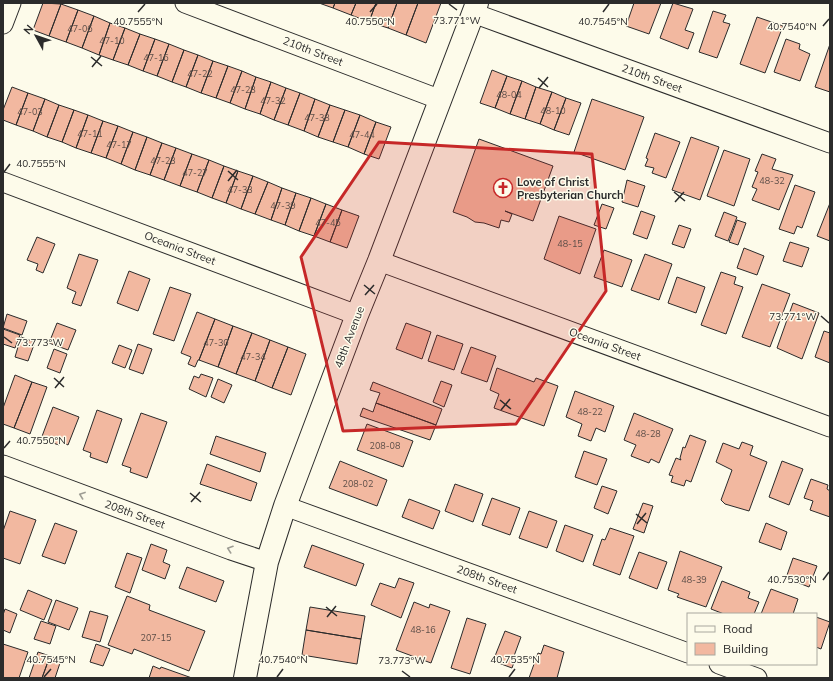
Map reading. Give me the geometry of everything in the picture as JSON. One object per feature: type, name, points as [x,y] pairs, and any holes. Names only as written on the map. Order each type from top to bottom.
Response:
[{"type":"street","points":[[3,24],[11,3]]},
{"type":"street","name":"210th Street","points":[[185,3],[441,100]]},
{"type":"street","name":"210th Street","points":[[475,8],[830,143]]},
{"type":"street","name":"48th Avenue","points":[[245,678],[267,562],[285,506],[475,8]]},
{"type":"street","name":"Oceania Street","points":[[3,182],[357,315]]},
{"type":"street","name":"Oceania Street","points":[[379,261],[830,427]]},
{"type":"street","name":"208th Street","points":[[3,465],[267,562]]},
{"type":"street","name":"208th Street","points":[[285,506],[687,653]]},
{"type":"street","points":[[722,665],[757,678]]},
{"type":"highlighted area","points":[[379,142],[592,154],[606,291],[516,424],[343,431],[301,257]]},
{"type":"building","points":[[43,3],[61,4],[49,36],[33,30]]},
{"type":"building","points":[[319,3],[335,3],[333,8]]},
{"type":"building","points":[[335,3],[356,3],[351,15],[333,8]]},
{"type":"building","points":[[356,3],[376,3],[369,22],[351,15]]},
{"type":"building","points":[[376,3],[397,3],[388,28],[369,22]]},
{"type":"building","points":[[397,3],[418,3],[406,35],[388,28]]},
{"type":"building","points":[[418,3],[441,3],[426,43],[406,35]]},
{"type":"building","points":[[634,3],[661,3],[649,34],[626,26]]},
{"type":"building","points":[[673,3],[693,9],[685,30],[694,33],[688,49],[660,38]]},
{"type":"building","points":[[61,4],[78,10],[66,42],[49,36]]},
{"type":"building","points":[[78,10],[94,16],[82,48],[66,42]]},
{"type":"building","points":[[713,11],[726,15],[723,22],[730,24],[717,58],[699,52]]},
{"type":"building","points":[[94,16],[110,23],[99,55],[82,48]]},
{"type":"building","points":[[757,17],[783,26],[765,73],[740,64]]},
{"type":"building","points":[[110,23],[125,28],[113,60],[99,55]]},
{"type":"building","points":[[125,28],[140,34],[128,65],[113,60]]},
{"type":"building","points":[[140,34],[155,39],[143,71],[128,65]]},
{"type":"building","points":[[155,39],[169,44],[157,76],[143,71]]},
{"type":"building","points":[[786,39],[800,44],[799,49],[810,54],[800,81],[774,72]]},
{"type":"building","points":[[169,44],[184,50],[172,82],[157,76]]},
{"type":"building","points":[[830,44],[830,92],[815,87]]},
{"type":"building","points":[[184,50],[198,55],[186,87],[172,82]]},
{"type":"building","points":[[198,55],[213,61],[201,93],[186,87]]},
{"type":"building","points":[[213,61],[228,66],[216,98],[201,93]]},
{"type":"building","points":[[228,66],[242,71],[230,103],[216,98]]},
{"type":"building","points":[[492,70],[507,76],[495,108],[480,103]]},
{"type":"building","points":[[242,71],[256,77],[245,109],[230,103]]},
{"type":"building","points":[[507,76],[522,81],[510,114],[495,108]]},
{"type":"building","points":[[256,77],[271,82],[260,114],[245,109]]},
{"type":"building","points":[[522,81],[536,87],[525,119],[510,114]]},
{"type":"building","points":[[271,82],[286,88],[274,120],[260,114]]},
{"type":"building","points":[[12,87],[28,93],[16,125],[3,120],[3,110]]},
{"type":"building","points":[[536,87],[552,92],[540,124],[525,119]]},
{"type":"building","points":[[286,88],[300,93],[288,125],[274,120]]},
{"type":"building","points":[[552,92],[566,98],[554,130],[540,124]]},
{"type":"building","points":[[28,93],[45,99],[33,131],[16,125]]},
{"type":"building","points":[[300,93],[315,99],[304,131],[288,125]]},
{"type":"building","points":[[566,98],[581,103],[569,135],[554,130]]},
{"type":"building","points":[[45,99],[59,105],[47,137],[33,131]]},
{"type":"building","points":[[315,99],[330,105],[318,137],[304,131]]},
{"type":"building","points":[[592,99],[644,117],[625,170],[574,152]]},
{"type":"building","points":[[59,105],[74,110],[62,142],[47,137]]},
{"type":"building","points":[[330,105],[345,110],[333,142],[318,137]]},
{"type":"building","points":[[74,110],[88,115],[76,148],[62,142]]},
{"type":"building","points":[[345,110],[360,115],[348,147],[333,142]]},
{"type":"building","points":[[88,115],[103,121],[91,153],[76,148]]},
{"type":"building","points":[[360,115],[376,122],[364,154],[348,147]]},
{"type":"building","points":[[103,121],[118,126],[106,158],[91,153]]},
{"type":"building","points":[[376,122],[391,127],[379,159],[364,154]]},
{"type":"building","points":[[118,126],[133,132],[121,164],[106,158]]},
{"type":"building","points":[[133,132],[147,137],[135,170],[121,164]]},
{"type":"building","points":[[655,133],[680,142],[666,178],[652,173],[654,168],[645,166],[648,159],[646,158]]},
{"type":"building","points":[[147,137],[162,143],[150,175],[135,170]]},
{"type":"building","points":[[691,137],[719,147],[700,200],[672,190]]},
{"type":"building","name":"Love of Christ Presbyterian Church","points":[[479,139],[553,166],[533,221],[505,211],[512,214],[509,222],[501,220],[499,228],[484,223],[475,222],[467,217],[453,212]]},
{"type":"building","points":[[162,143],[176,148],[164,180],[150,175]]},
{"type":"building","points":[[176,148],[192,154],[180,186],[164,180]]},
{"type":"building","points":[[724,150],[750,159],[734,206],[707,196]]},
{"type":"building","points":[[192,154],[209,160],[197,192],[180,186]]},
{"type":"building","points":[[762,154],[776,159],[772,169],[793,175],[779,210],[752,200],[757,189],[752,187],[758,172],[755,171]]},
{"type":"building","points":[[209,160],[224,166],[212,198],[197,192]]},
{"type":"building","points":[[224,166],[238,171],[226,203],[212,198]]},
{"type":"building","points":[[238,171],[253,176],[241,209],[226,203]]},
{"type":"building","points":[[253,176],[268,182],[255,214],[241,209]]},
{"type":"building","points":[[627,180],[645,186],[638,207],[622,202]]},
{"type":"building","points":[[268,182],[282,188],[271,220],[255,214]]},
{"type":"building","points":[[795,185],[815,192],[802,228],[797,226],[794,234],[779,229]]},
{"type":"building","points":[[282,188],[296,193],[285,225],[271,220]]},
{"type":"building","points":[[296,193],[311,198],[299,231],[285,225]]},
{"type":"building","points":[[311,198],[326,204],[314,236],[299,231]]},
{"type":"building","points":[[830,203],[830,241],[817,236]]},
{"type":"building","points":[[326,204],[342,210],[330,242],[314,236]]},
{"type":"building","points":[[602,204],[614,208],[606,229],[594,225]]},
{"type":"building","points":[[342,210],[359,216],[347,248],[330,242]]},
{"type":"building","points":[[641,211],[655,216],[647,239],[633,234]]},
{"type":"building","points":[[724,212],[737,217],[728,241],[715,236]]},
{"type":"building","points":[[559,216],[596,229],[580,274],[544,259]]},
{"type":"building","points":[[737,220],[746,223],[738,245],[729,242]]},
{"type":"building","points":[[679,225],[691,229],[684,248],[672,244]]},
{"type":"building","points":[[37,237],[55,244],[43,273],[36,270],[38,264],[27,260]]},
{"type":"building","points":[[790,242],[809,248],[802,267],[783,261]]},
{"type":"building","points":[[744,248],[764,256],[757,275],[737,268]]},
{"type":"building","points":[[604,250],[632,260],[622,287],[594,277]]},
{"type":"building","points":[[79,254],[98,260],[81,306],[72,303],[76,292],[67,288]]},
{"type":"building","points":[[645,254],[672,264],[659,300],[631,290]]},
{"type":"building","points":[[129,271],[150,279],[138,311],[117,303]]},
{"type":"building","points":[[721,272],[736,277],[734,284],[743,287],[726,334],[701,325]]},
{"type":"building","points":[[677,277],[705,287],[696,313],[668,303]]},
{"type":"building","points":[[762,284],[790,294],[770,347],[742,337]]},
{"type":"building","points":[[170,287],[191,294],[174,341],[153,334]]},
{"type":"building","points":[[793,303],[819,313],[802,359],[777,348]]},
{"type":"building","points":[[197,312],[215,319],[195,367],[188,364],[191,357],[181,353]]},
{"type":"building","points":[[7,314],[27,321],[22,335],[3,328]]},
{"type":"building","points":[[215,319],[233,326],[218,367],[199,360]]},
{"type":"building","points":[[57,323],[76,330],[68,350],[49,343]]},
{"type":"building","points":[[406,323],[431,332],[422,359],[396,349]]},
{"type":"building","points":[[233,326],[252,333],[236,374],[218,367]]},
{"type":"building","points":[[3,329],[20,335],[15,348],[3,344]]},
{"type":"building","points":[[824,331],[830,333],[830,363],[815,357]]},
{"type":"building","points":[[252,333],[270,340],[255,381],[236,374]]},
{"type":"building","points":[[437,335],[463,344],[454,370],[428,361]]},
{"type":"building","points":[[21,337],[35,342],[28,361],[15,357]]},
{"type":"building","points":[[270,340],[288,347],[272,388],[255,381]]},
{"type":"building","points":[[138,344],[152,349],[143,374],[129,369]]},
{"type":"building","points":[[119,345],[132,350],[125,368],[112,363]]},
{"type":"building","points":[[288,347],[306,354],[291,395],[272,388]]},
{"type":"building","points":[[471,347],[496,356],[487,382],[461,373]]},
{"type":"building","points":[[54,349],[67,354],[60,373],[47,368]]},
{"type":"building","points":[[497,368],[534,382],[536,378],[558,386],[544,426],[494,408],[499,394],[490,390]]},
{"type":"building","points":[[201,374],[213,378],[206,397],[189,389],[194,376],[199,378]]},
{"type":"building","points":[[15,375],[32,382],[14,428],[3,424],[3,408]]},
{"type":"building","points":[[218,379],[232,385],[224,403],[211,397]]},
{"type":"building","points":[[441,381],[452,385],[444,407],[433,402]]},
{"type":"building","points":[[32,382],[47,387],[30,434],[14,428]]},
{"type":"building","points":[[373,382],[442,409],[436,425],[376,403],[380,393],[370,390]]},
{"type":"building","points":[[575,391],[614,406],[605,432],[596,428],[591,441],[578,436],[582,424],[566,417]]},
{"type":"building","points":[[376,403],[436,425],[430,440],[360,416],[363,408],[373,412]]},
{"type":"building","points":[[53,407],[79,417],[68,445],[60,441],[59,445],[41,439]]},
{"type":"building","points":[[97,410],[122,419],[107,463],[90,457],[91,453],[83,450]]},
{"type":"building","points":[[141,413],[167,422],[147,478],[130,472],[131,468],[122,465]]},
{"type":"building","points":[[634,413],[673,429],[659,463],[651,459],[649,463],[631,456],[636,445],[624,440]]},
{"type":"building","points":[[367,424],[413,441],[403,467],[357,450]]},
{"type":"building","points":[[690,435],[706,441],[691,482],[686,480],[684,486],[671,482],[673,476],[669,475],[676,458],[681,460],[680,458],[683,447],[685,448]]},
{"type":"building","points":[[216,436],[266,453],[260,472],[210,454]]},
{"type":"building","points":[[742,442],[753,446],[750,455],[767,462],[749,511],[725,504],[721,500],[732,470],[716,462],[723,443],[739,449]]},
{"type":"building","points":[[584,451],[607,459],[597,485],[575,477]]},
{"type":"building","points":[[340,461],[387,480],[377,506],[329,488]]},
{"type":"building","points":[[782,461],[803,469],[789,505],[769,497]]},
{"type":"building","points":[[207,464],[257,483],[251,501],[200,484]]},
{"type":"building","points":[[811,479],[828,485],[827,489],[830,491],[830,517],[810,510],[813,501],[804,498]]},
{"type":"building","points":[[455,484],[483,494],[473,522],[445,511]]},
{"type":"building","points":[[602,486],[617,491],[608,514],[594,508]]},
{"type":"building","points":[[492,498],[520,508],[510,535],[482,525]]},
{"type":"building","points":[[409,499],[440,511],[433,529],[402,517]]},
{"type":"building","points":[[643,503],[653,506],[644,533],[633,529]]},
{"type":"building","points":[[10,511],[36,520],[20,564],[3,558],[3,531]]},
{"type":"building","points":[[529,511],[557,521],[547,548],[519,538]]},
{"type":"building","points":[[55,523],[77,531],[65,564],[42,556]]},
{"type":"building","points":[[766,523],[787,532],[781,550],[759,542]]},
{"type":"building","points":[[565,525],[593,535],[583,562],[556,551]]},
{"type":"building","points":[[610,528],[634,536],[620,575],[593,565],[602,539],[605,540]]},
{"type":"building","points":[[151,544],[167,550],[163,562],[170,565],[165,579],[142,570]]},
{"type":"building","points":[[312,545],[364,564],[356,586],[304,567]]},
{"type":"building","points":[[680,551],[722,567],[706,607],[677,597],[679,594],[668,590]]},
{"type":"building","points":[[639,552],[667,562],[657,589],[629,578]]},
{"type":"building","points":[[127,553],[142,558],[130,593],[115,587]]},
{"type":"building","points":[[793,558],[817,566],[809,587],[786,578]]},
{"type":"building","points":[[187,567],[224,581],[216,602],[179,588]]},
{"type":"building","points":[[399,578],[414,583],[401,618],[371,605],[380,583],[395,588]]},
{"type":"building","points":[[722,581],[750,592],[748,598],[759,602],[754,613],[721,613],[711,609]]},
{"type":"building","points":[[771,589],[798,599],[793,613],[761,613]]},
{"type":"building","points":[[28,590],[52,600],[44,620],[20,610]]},
{"type":"building","points":[[127,596],[150,605],[149,610],[205,631],[189,671],[134,649],[132,654],[108,645]]},
{"type":"building","points":[[56,600],[78,608],[69,630],[48,622]]},
{"type":"building","points":[[414,602],[429,608],[430,604],[450,611],[431,663],[396,650]]},
{"type":"building","points":[[310,607],[365,616],[361,639],[306,630]]},
{"type":"building","points":[[5,609],[17,614],[10,633],[3,630],[3,615]]},
{"type":"building","points":[[90,611],[108,616],[100,642],[82,637]]},
{"type":"building","points":[[817,617],[830,622],[821,649],[817,647]]},
{"type":"building","points":[[467,618],[486,624],[470,674],[451,668]]},
{"type":"building","points":[[41,621],[56,626],[50,644],[34,639]]},
{"type":"building","points":[[306,630],[361,639],[357,664],[302,655]]},
{"type":"building","points":[[505,631],[521,637],[514,656],[516,657],[512,668],[493,661]]},
{"type":"building","points":[[3,644],[28,652],[19,678],[3,678]]},
{"type":"building","points":[[96,644],[110,649],[103,666],[90,662]]},
{"type":"building","points":[[544,645],[564,652],[557,678],[529,678],[538,653],[541,654]]},
{"type":"building","points":[[38,652],[50,656],[42,678],[29,678]]},
{"type":"building","points":[[50,656],[61,660],[55,678],[42,678]]},
{"type":"building","points":[[153,666],[160,669],[161,667],[192,678],[149,678]]},
{"type":"place","name":"Love of Christ Presbyterian Church","points":[[503,188]]}]
